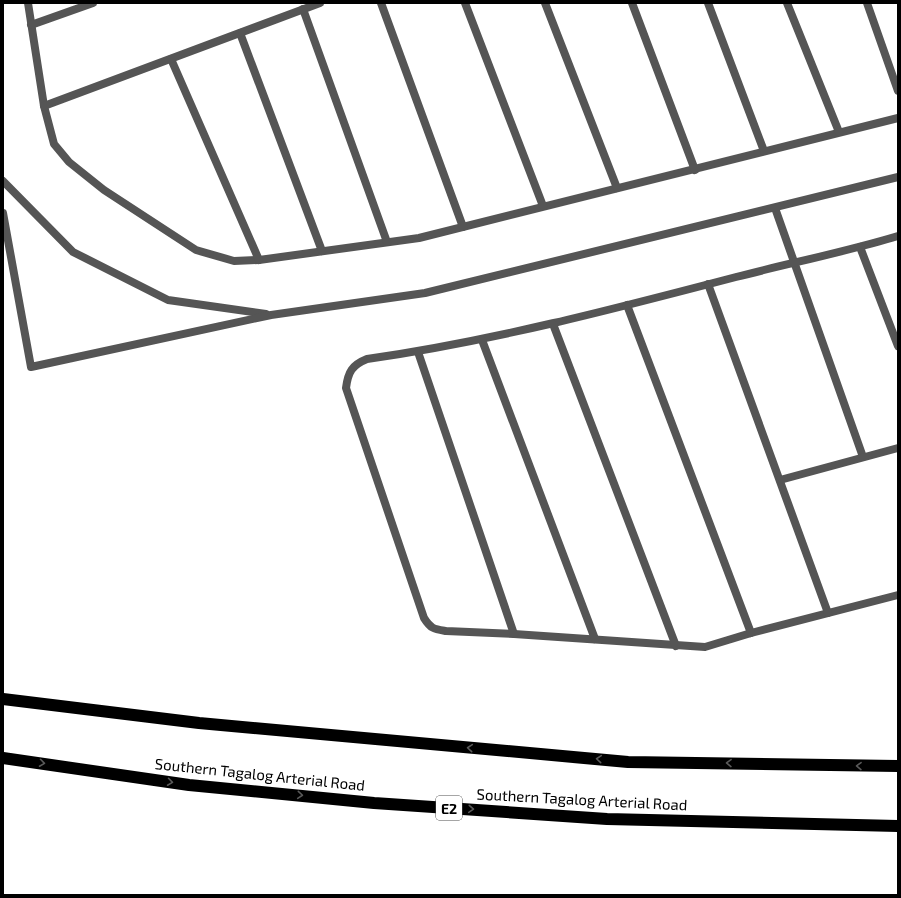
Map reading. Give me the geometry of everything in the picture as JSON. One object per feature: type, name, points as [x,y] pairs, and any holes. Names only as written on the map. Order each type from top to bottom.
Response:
[{"type":"highway","points":[[3,699],[199,723],[628,762],[898,766]]},
{"type":"highway","name":"Southern Tagalog Arterial Road","points":[[3,758],[189,785],[374,803],[607,819],[898,826]]},
{"type":"street","points":[[28,3],[44,106],[54,144],[69,162],[104,190],[196,250],[234,260],[259,260],[419,238],[898,118]]},
{"type":"street","points":[[31,25],[93,3]]},
{"type":"street","points":[[44,106],[320,3]]},
{"type":"street","points":[[381,3],[463,227]]},
{"type":"street","points":[[465,3],[543,206]]},
{"type":"street","points":[[545,3],[617,188]]},
{"type":"street","points":[[632,3],[695,170]]},
{"type":"street","points":[[708,3],[764,151]]},
{"type":"street","points":[[787,3],[839,132]]},
{"type":"street","points":[[867,3],[898,91]]},
{"type":"street","points":[[303,9],[387,242]]},
{"type":"street","points":[[240,33],[322,251]]},
{"type":"street","points":[[171,59],[259,260]]},
{"type":"street","points":[[3,213],[31,367],[271,315],[425,293],[898,177]]},
{"type":"street","points":[[3,181],[73,252],[168,300],[271,315]]},
{"type":"street","points":[[775,208],[863,457]]},
{"type":"street","points":[[898,236],[860,247],[793,262],[553,324],[482,340],[418,352],[367,359],[357,363],[351,369],[346,388],[424,618],[430,627],[446,632],[514,634],[705,647],[751,633],[898,595]]},
{"type":"street","points":[[860,247],[898,346]]},
{"type":"street","points":[[708,284],[828,613]]},
{"type":"street","points":[[627,305],[751,633]]},
{"type":"street","points":[[553,324],[676,646]]},
{"type":"street","points":[[482,340],[595,639]]},
{"type":"street","points":[[418,352],[514,634]]},
{"type":"street","points":[[780,480],[898,448]]}]
